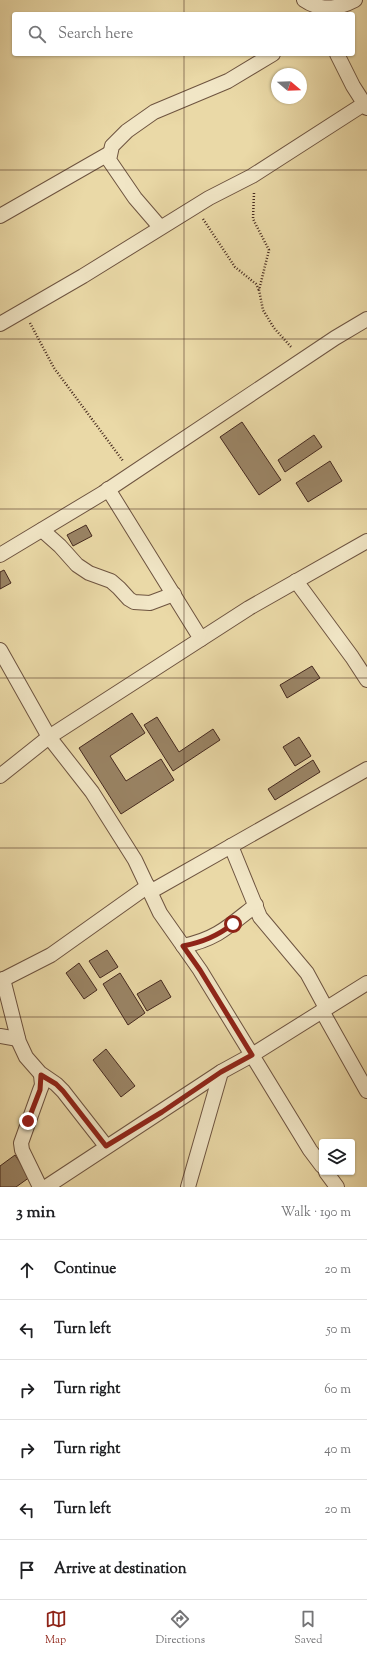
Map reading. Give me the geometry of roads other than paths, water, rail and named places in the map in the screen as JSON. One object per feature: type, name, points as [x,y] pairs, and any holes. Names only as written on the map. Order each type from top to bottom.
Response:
[{"type":"street","points":[[311,6],[326,8],[345,5],[355,0]]},
{"type":"street","points":[[160,227],[122,180],[109,160],[112,146],[127,131],[154,112],[228,81],[270,56]]},
{"type":"street","points":[[0,324],[83,276],[160,227],[252,176],[366,106],[338,56]]},
{"type":"street","points":[[0,216],[110,153]]},
{"type":"street","points":[[0,555],[132,474],[367,319]]},
{"type":"street","points":[[108,489],[202,639]]},
{"type":"street","points":[[42,530],[60,546],[77,565],[89,573],[111,581],[134,602],[150,603],[174,594]]},
{"type":"street","points":[[0,776],[49,737],[249,608],[367,541]]},
{"type":"street","points":[[296,581],[352,657],[367,680]]},
{"type":"street","points":[[0,650],[49,737],[92,792],[135,860],[160,913],[200,970],[310,1150],[319,1162]]},
{"type":"street","points":[[106,1146],[63,1091],[56,1084],[41,1075],[26,1057],[18,1039],[2,980],[51,955],[149,889],[231,846],[367,769]]},
{"type":"street","points":[[231,846],[260,917],[307,973],[324,1010],[367,1090]]},
{"type":"street","points":[[183,946],[201,942],[218,935],[256,905]]},
{"type":"street","points":[[46,1187],[106,1146],[162,1112],[221,1072],[252,1055],[367,982]]},
{"type":"street","points":[[0,1036],[18,1039]]},
{"type":"street","points":[[188,1187],[221,1072]]},
{"type":"street","points":[[40,1187],[22,1150],[21,1143],[40,1090],[41,1075]]},
{"type":"street","points":[[328,1175],[337,1187]]}]
